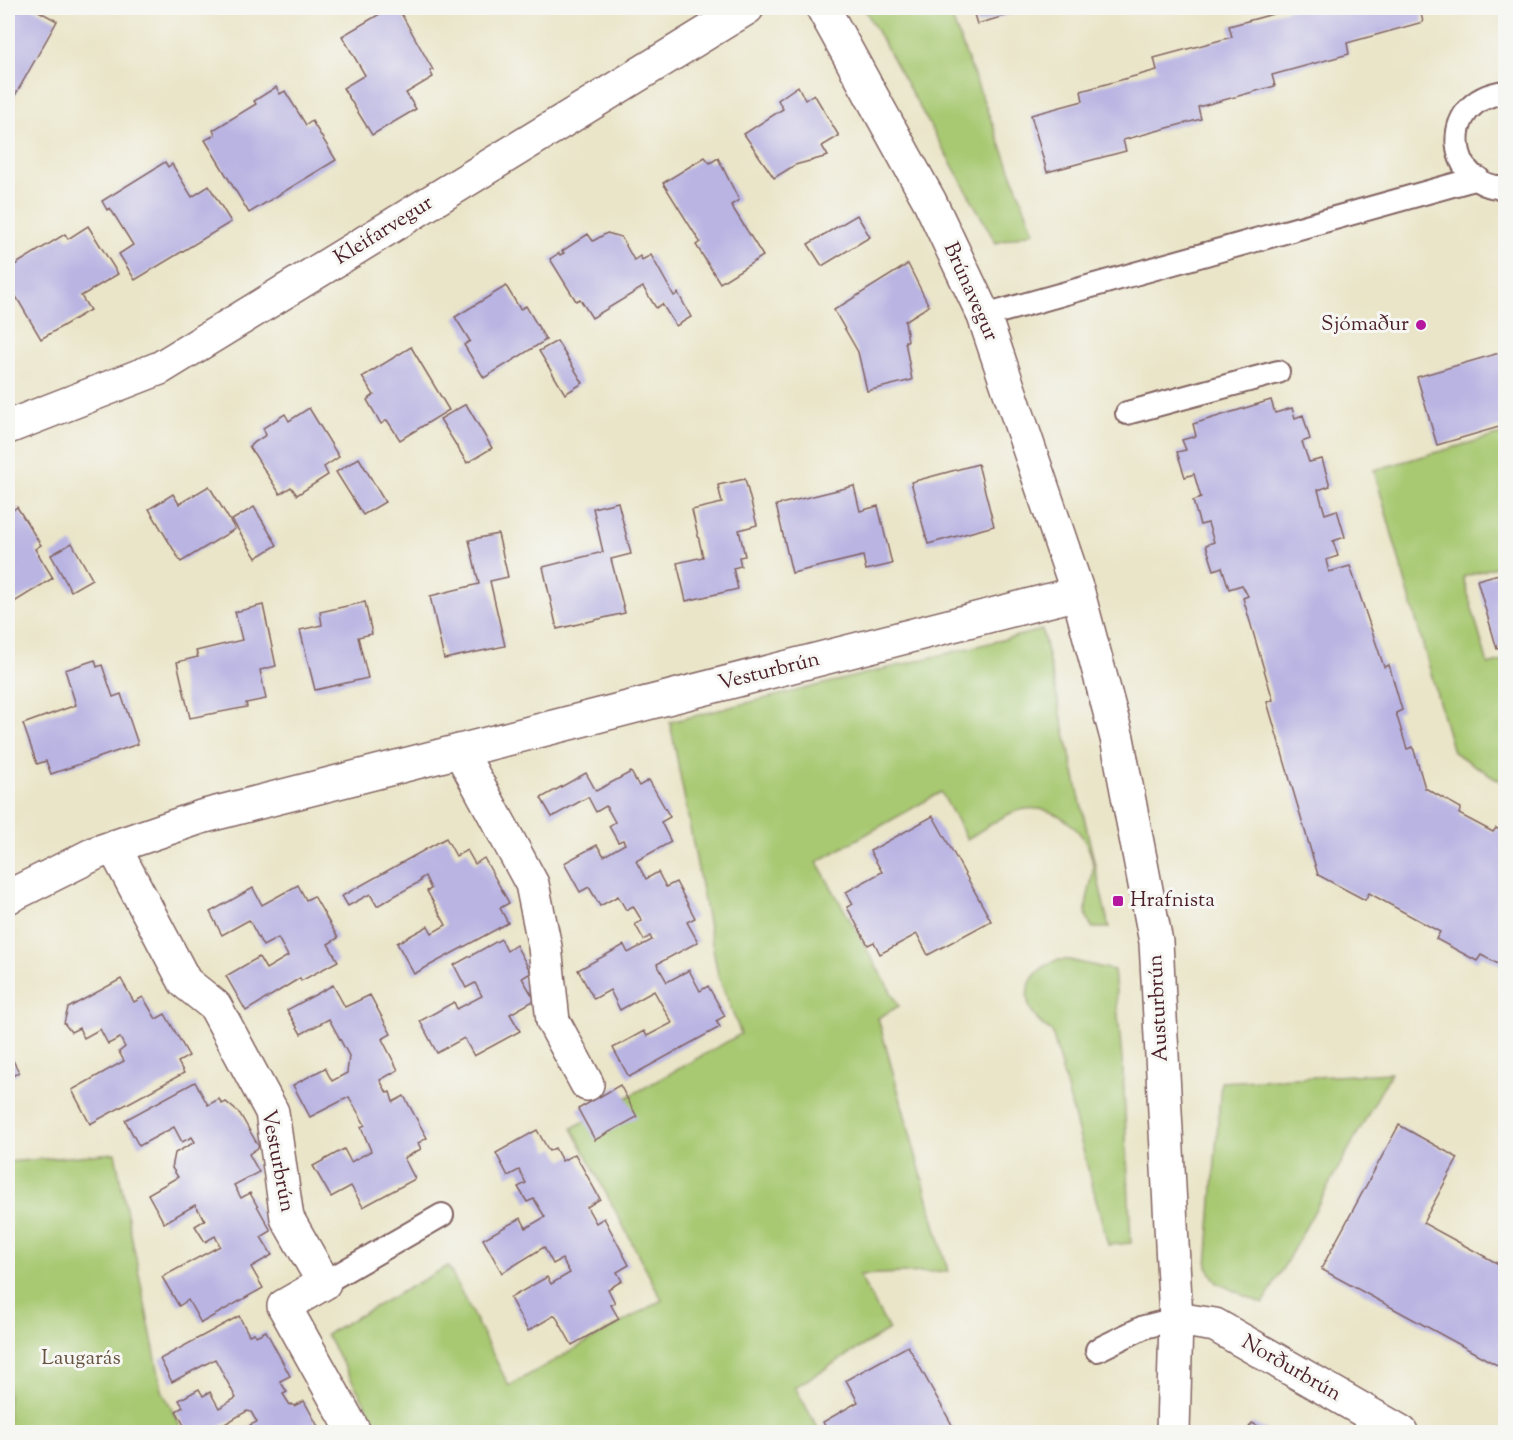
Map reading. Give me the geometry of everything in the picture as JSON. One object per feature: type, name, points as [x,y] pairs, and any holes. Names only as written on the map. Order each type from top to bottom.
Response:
[{"type":"street","name":"Kleifarvegur","points":[[8,428],[160,368],[747,8]]},
{"type":"street","name":"Brúnavegur","points":[[823,8],[930,202],[984,316],[1078,593]]},
{"type":"street","name":"Vesturbrún","points":[[8,897],[96,853],[201,817],[1078,593]]},
{"type":"street","name":"Austurbrún","points":[[1078,593],[1116,738],[1156,942],[1176,1319],[1173,1432]]},
{"type":"street","points":[[460,751],[532,884],[545,947],[553,1021],[587,1084]]},
{"type":"street","name":"Vesturbrún","points":[[114,847],[185,982],[215,1006],[272,1112],[287,1218],[324,1283]]},
{"type":"street","points":[[324,1283],[284,1306],[354,1432]]},
{"type":"street","name":"Norðurbrún","points":[[1176,1319],[1215,1325],[1401,1432]]},
{"type":"lane","points":[[1506,92],[1491,94],[1476,100],[1465,112],[1458,128],[1457,144],[1461,160],[1471,174],[1484,183],[1506,187]]},
{"type":"lane","points":[[984,316],[1478,178]]},
{"type":"lane","points":[[1127,413],[1278,372]]},
{"type":"lane","points":[[324,1283],[442,1215]]},
{"type":"lane","points":[[1096,1350],[1144,1327],[1176,1319]]},
{"type":"green space","points":[[864,8],[948,8],[1034,232],[996,243]]},
{"type":"green space","points":[[1505,433],[1505,564],[1463,577],[1488,665],[1505,660],[1505,784],[1453,752],[1374,470]]},
{"type":"green space","points":[[1042,630],[1109,928],[1093,928],[1086,914],[1093,866],[1086,842],[1068,822],[1045,810],[1033,808],[1013,812],[967,839],[941,792],[817,862],[899,1006],[878,1018],[948,1271],[859,1275],[889,1330],[795,1387],[820,1432],[381,1432],[326,1334],[448,1266],[509,1386],[662,1300],[572,1128],[741,1034],[718,975],[670,722]]},
{"type":"green space","points":[[1057,960],[1069,960],[1114,970],[1123,1070],[1131,1243],[1108,1245],[1052,1032],[1033,1014],[1029,1004],[1030,984],[1035,975]]},
{"type":"green space","points":[[1391,1073],[1263,1304],[1217,1283],[1207,1267],[1221,1082]]},
{"type":"green space","name":"Laugarás","points":[[115,1153],[162,1390],[183,1432],[8,1432],[8,1162]]},
{"type":"building","points":[[8,8],[33,8],[57,21],[8,108]]},
{"type":"building","points":[[390,8],[398,8],[433,70],[430,71],[433,77],[406,93],[416,109],[372,135],[343,88],[365,75],[342,36]]},
{"type":"building","points":[[972,8],[1032,8],[977,24]]},
{"type":"building","points":[[1295,8],[1427,8],[1420,10],[1423,22],[1347,43],[1349,54],[1272,75],[1275,86],[1198,107],[1201,119],[1123,140],[1126,151],[1047,172],[1031,115],[1083,101],[1081,91],[1157,70],[1154,58],[1232,37],[1229,26]]},
{"type":"building","points":[[798,86],[805,100],[814,94],[839,136],[822,146],[828,156],[795,165],[774,178],[744,134],[783,109],[778,100]]},
{"type":"building","points":[[276,87],[280,94],[285,91],[306,125],[312,121],[336,160],[249,213],[205,140],[215,135],[213,130],[256,104],[254,101]]},
{"type":"building","points":[[705,157],[710,163],[718,158],[739,200],[731,205],[763,256],[720,283],[696,245],[700,242],[663,183]]},
{"type":"building","points":[[165,162],[168,167],[172,164],[192,197],[209,186],[231,222],[135,280],[119,254],[133,245],[110,208],[107,210],[102,201]]},
{"type":"building","points":[[857,215],[870,237],[822,266],[808,244]]},
{"type":"building","points":[[88,226],[118,274],[81,296],[90,310],[41,339],[14,293],[8,297],[8,269],[65,234],[68,239]]},
{"type":"building","points":[[607,233],[621,237],[634,260],[640,256],[642,260],[651,255],[674,296],[678,293],[691,317],[676,326],[662,304],[656,308],[643,287],[592,318],[580,299],[576,301],[550,259],[559,253],[560,255],[564,253],[562,251],[588,234],[593,241]]},
{"type":"building","points":[[908,264],[929,306],[905,321],[908,341],[905,341],[912,380],[867,391],[858,352],[834,310]]},
{"type":"building","points":[[506,286],[520,309],[526,306],[546,340],[484,378],[464,345],[470,341],[455,317]]},
{"type":"building","points":[[557,341],[583,383],[565,394],[539,351]]},
{"type":"building","points":[[411,347],[449,410],[400,440],[387,420],[381,424],[367,400],[374,395],[362,377]]},
{"type":"building","points":[[1506,351],[1506,425],[1437,445],[1417,377]]},
{"type":"building","points":[[1271,400],[1275,413],[1292,408],[1295,418],[1303,415],[1310,439],[1302,442],[1309,462],[1322,459],[1330,486],[1318,490],[1325,514],[1337,510],[1345,537],[1333,541],[1338,556],[1326,560],[1329,572],[1350,566],[1384,667],[1389,665],[1402,710],[1396,713],[1407,749],[1413,747],[1425,788],[1461,808],[1459,814],[1493,832],[1496,828],[1506,833],[1506,968],[1481,955],[1477,961],[1436,939],[1440,932],[1369,893],[1365,900],[1318,875],[1267,702],[1273,700],[1243,598],[1248,596],[1242,585],[1229,589],[1222,567],[1214,570],[1206,545],[1214,542],[1208,523],[1200,525],[1193,501],[1201,498],[1194,474],[1185,477],[1177,452],[1186,450],[1182,440],[1196,436],[1193,424]]},
{"type":"building","points":[[466,404],[492,448],[467,463],[440,419]]},
{"type":"building","points":[[309,408],[339,457],[324,467],[328,475],[297,495],[291,487],[280,494],[249,446],[266,435],[263,428],[285,414],[289,421]]},
{"type":"building","points":[[359,458],[385,502],[363,515],[336,472]]},
{"type":"building","points":[[978,464],[994,526],[928,544],[911,482]]},
{"type":"building","points":[[745,479],[757,525],[739,530],[745,556],[739,557],[741,566],[733,568],[738,589],[686,601],[677,563],[703,557],[692,510],[722,503],[718,485]]},
{"type":"building","points":[[209,486],[235,529],[181,562],[149,509],[173,494],[179,504]]},
{"type":"building","points":[[854,486],[860,511],[878,506],[892,564],[866,570],[863,556],[792,573],[776,505]]},
{"type":"building","points":[[618,502],[631,554],[611,559],[625,613],[557,629],[543,567],[603,552],[593,508]]},
{"type":"building","points":[[17,507],[41,545],[35,549],[53,578],[8,606],[8,514]]},
{"type":"building","points":[[254,507],[277,545],[256,558],[232,520]]},
{"type":"building","points":[[498,534],[508,577],[490,581],[505,646],[444,659],[430,596],[479,584],[469,540]]},
{"type":"building","points":[[72,543],[92,579],[71,591],[51,555]]},
{"type":"building","points":[[1506,572],[1506,646],[1497,649],[1477,580]]},
{"type":"building","points":[[365,602],[372,634],[358,637],[368,678],[315,690],[300,630],[322,625],[320,612]]},
{"type":"building","points":[[263,605],[276,666],[260,670],[266,699],[246,703],[247,707],[190,718],[177,662],[198,657],[196,651],[242,640],[235,612]]},
{"type":"building","points":[[95,660],[97,667],[102,665],[113,697],[121,694],[138,744],[51,774],[46,761],[37,764],[23,724],[76,705],[65,670]]},
{"type":"building","points":[[631,772],[639,786],[649,780],[670,817],[661,822],[671,842],[636,861],[646,879],[658,872],[666,887],[676,882],[695,918],[687,922],[698,942],[657,964],[667,982],[689,970],[700,991],[708,986],[725,1016],[716,1021],[720,1027],[629,1077],[613,1048],[644,1031],[647,1036],[672,1023],[654,991],[620,1010],[610,990],[594,999],[578,970],[624,945],[628,953],[652,940],[650,936],[644,940],[635,924],[642,921],[633,906],[626,910],[618,896],[600,906],[589,887],[580,892],[564,863],[597,845],[604,856],[625,844],[623,840],[618,842],[609,826],[615,822],[606,806],[596,812],[588,797],[552,817],[541,798],[586,773],[596,791]]},
{"type":"building","points":[[933,816],[991,921],[928,955],[917,934],[880,954],[874,942],[868,945],[847,907],[853,904],[846,892],[882,872],[870,851]]},
{"type":"building","points":[[446,838],[456,856],[467,850],[475,864],[484,858],[509,903],[500,908],[508,923],[414,974],[397,943],[428,926],[432,933],[446,925],[427,891],[431,889],[425,876],[420,879],[421,881],[377,906],[370,894],[348,906],[342,896]]},
{"type":"building","points":[[298,885],[306,900],[314,896],[338,938],[328,944],[338,961],[301,981],[300,978],[246,1011],[226,976],[259,957],[266,969],[288,956],[278,938],[263,946],[249,920],[222,935],[210,912],[253,888],[262,905]]},
{"type":"building","points":[[501,939],[507,951],[516,945],[531,973],[522,978],[535,1000],[510,1014],[520,1031],[474,1056],[464,1038],[437,1053],[420,1021],[454,1002],[457,1009],[482,996],[475,983],[466,988],[454,965]]},
{"type":"building","points":[[121,979],[134,1002],[143,997],[156,1019],[165,1014],[189,1056],[178,1062],[184,1073],[90,1124],[72,1090],[124,1061],[119,1052],[125,1047],[120,1038],[108,1044],[100,1029],[84,1038],[79,1028],[71,1032],[64,1023],[68,1008]]},
{"type":"building","points":[[333,985],[345,1007],[370,995],[391,1034],[382,1039],[398,1070],[380,1080],[387,1093],[390,1092],[393,1102],[404,1096],[427,1138],[418,1143],[421,1149],[404,1158],[415,1179],[363,1207],[351,1186],[331,1197],[313,1166],[344,1149],[351,1162],[371,1151],[361,1127],[365,1125],[349,1097],[310,1117],[293,1085],[325,1068],[332,1081],[347,1073],[349,1056],[329,1019],[301,1034],[287,1010]]},
{"type":"building","points":[[8,1051],[19,1072],[8,1079]]},
{"type":"building","points":[[195,1082],[208,1105],[219,1099],[222,1104],[226,1102],[240,1114],[259,1147],[249,1154],[259,1172],[234,1185],[241,1198],[250,1193],[271,1231],[261,1237],[272,1255],[251,1267],[263,1288],[201,1323],[188,1300],[179,1306],[162,1277],[220,1246],[215,1236],[205,1242],[195,1226],[205,1220],[195,1205],[164,1223],[148,1194],[178,1177],[172,1168],[175,1153],[195,1142],[192,1137],[182,1142],[174,1127],[139,1146],[125,1120]]},
{"type":"building","points":[[620,1085],[637,1117],[595,1140],[578,1109]]},
{"type":"building","points":[[1399,1125],[1458,1158],[1423,1223],[1506,1268],[1506,1370],[1321,1269]]},
{"type":"building","points":[[537,1130],[549,1151],[555,1148],[562,1161],[575,1154],[600,1199],[587,1207],[596,1223],[604,1218],[629,1265],[617,1272],[622,1281],[608,1289],[615,1303],[611,1305],[619,1319],[572,1345],[555,1315],[528,1331],[510,1298],[547,1277],[551,1284],[570,1273],[562,1259],[553,1264],[544,1247],[502,1273],[483,1239],[521,1218],[526,1228],[545,1217],[534,1199],[527,1202],[518,1187],[526,1183],[519,1170],[508,1176],[496,1153]]},
{"type":"building","points":[[239,1316],[249,1335],[254,1333],[256,1336],[266,1331],[290,1376],[280,1381],[287,1392],[283,1394],[290,1405],[294,1406],[304,1401],[321,1432],[255,1432],[250,1425],[257,1422],[251,1412],[247,1411],[211,1432],[188,1432],[176,1411],[183,1407],[179,1400],[199,1389],[203,1396],[210,1392],[219,1408],[236,1398],[215,1359],[172,1382],[160,1359]]},
{"type":"building","points":[[908,1346],[956,1432],[828,1432],[823,1422],[858,1402],[846,1380]]},
{"type":"building","points":[[1252,1423],[1270,1432],[1246,1432]]},
{"type":"place","name":"Sjómaður","points":[[1421,325]]},
{"type":"place","name":"Hrafnista","points":[[1118,901]]}]
